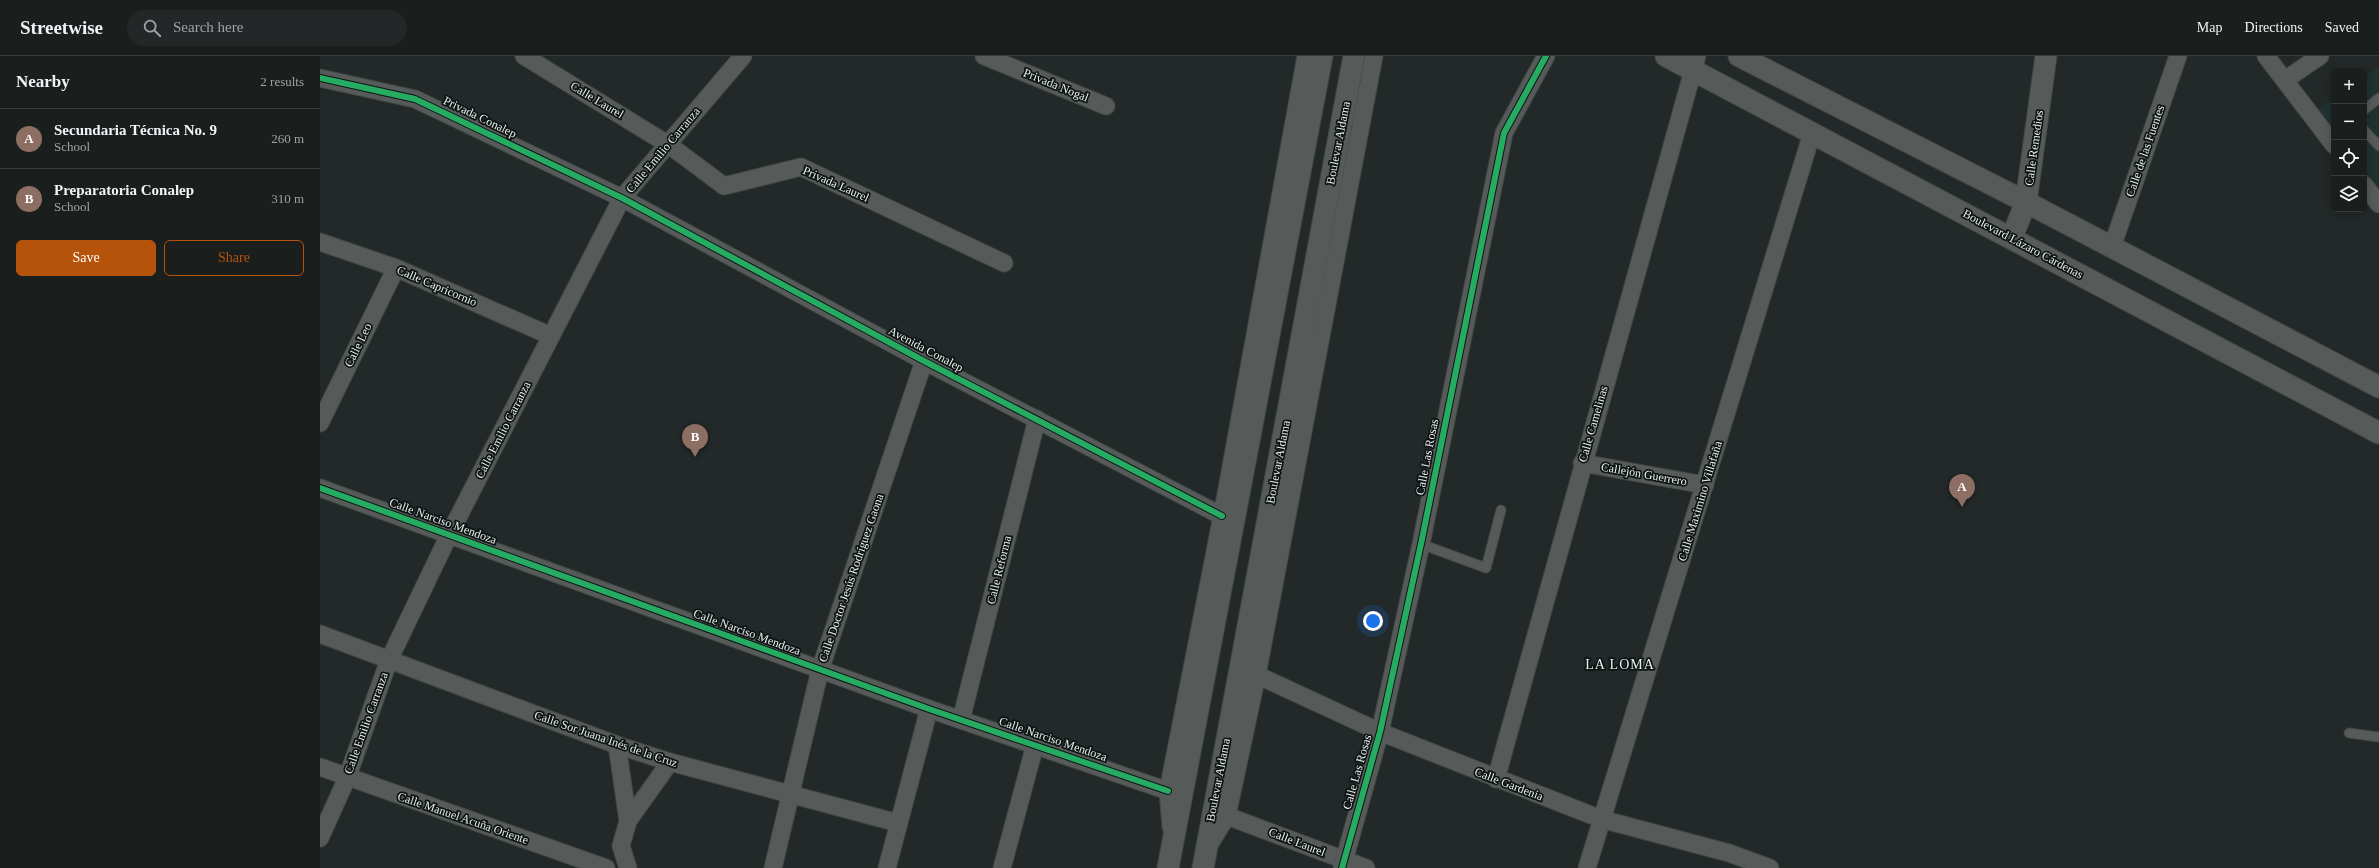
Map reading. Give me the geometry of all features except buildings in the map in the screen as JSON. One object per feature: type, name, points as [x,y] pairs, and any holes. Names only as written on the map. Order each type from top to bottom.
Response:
[{"type":"street","name":"Calle Laurel","points":[[524,56],[669,145]]},
{"type":"street","name":"Calle Emilio Carranza","points":[[320,838],[347,778],[389,660],[449,535],[622,198],[669,145],[743,56]]},
{"type":"street","name":"Privada Nogal","points":[[984,56],[1106,106]]},
{"type":"street","points":[[1173,848],[1168,791],[1222,516],[1306,56]]},
{"type":"street","points":[[1168,868],[1322,56]]},
{"type":"street","name":"Boulevar Aldama","points":[[1203,861],[1354,56]]},
{"type":"street","points":[[1203,861],[1228,816],[1257,675],[1374,56]]},
{"type":"street","name":"Calle Las Rosas","points":[[1343,864],[1380,732],[1421,544],[1504,133],[1546,56]]},
{"type":"street","name":"Boulevard Lázaro Cárdenas","points":[[1666,56],[1696,63],[1812,133],[2012,237],[2379,433]]},
{"type":"street","points":[[1739,56],[2026,202],[2379,388]]},
{"type":"street","name":"Calle Remedios","points":[[2012,237],[2026,202],[2046,56]]},
{"type":"street","name":"Calle de las Fuentes","points":[[2112,247],[2178,56]]},
{"type":"street","points":[[2266,56],[2331,139]]},
{"type":"street","points":[[2285,80],[2320,56]]},
{"type":"street","name":"Calle Camelinas","points":[[1496,779],[1582,463],[1696,63]]},
{"type":"street","name":"Privada Conalep","points":[[320,78],[416,99],[622,198]]},
{"type":"street","name":"Calle Maximino Villafaña","points":[[1587,868],[1812,133]]},
{"type":"street","name":"Privada Laurel","points":[[669,145],[724,186],[800,167],[1004,263]]},
{"type":"street","points":[[2367,189],[2379,204]]},
{"type":"street","name":"Avenida Conalep","points":[[622,198],[924,361],[1222,516]]},
{"type":"street","name":"Calle Capricornio","points":[[320,242],[396,268],[551,336]]},
{"type":"street","name":"Calle Leo","points":[[320,423],[396,268]]},
{"type":"street","name":"Calle Doctor Jesús Rodríguez Gaona","points":[[773,868],[789,795],[820,670],[924,361]]},
{"type":"street","name":"Calle Reforma","points":[[961,720],[1036,419]]},
{"type":"street","name":"Callejón Guerrero","points":[[1582,463],[1705,485]]},
{"type":"street","name":"Calle Narciso Mendoza","points":[[320,488],[929,709],[1035,744],[1168,791]]},
{"type":"street","name":"Calle Sor Juana Inés de la Cruz","points":[[320,634],[617,744],[670,762],[898,823]]},
{"type":"street","name":"Calle Gardenia","points":[[1257,675],[1380,732],[1496,779],[1601,819],[1728,861],[1770,868]]},
{"type":"street","points":[[887,868],[929,709]]},
{"type":"street","points":[[617,744],[628,821]]},
{"type":"street","points":[[1002,868],[1035,744]]},
{"type":"street","points":[[628,868],[621,846],[628,821],[670,762]]},
{"type":"street","name":"Calle Manuel Acuña Oriente","points":[[320,767],[347,778],[606,868]]},
{"type":"street","name":"Calle Laurel","points":[[1228,816],[1343,864],[1366,868]]},
{"type":"lane","points":[[2367,108],[2379,98]]},
{"type":"lane","points":[[2367,133],[2379,146]]},
{"type":"lane","points":[[1421,544],[1486,568],[1501,510]]},
{"type":"lane","points":[[2349,733],[2379,736]]},
{"type":"shaded area","points":[[2379,66],[2379,192],[2367,178],[2367,75]]},
{"type":"shaded area","points":[[2331,100],[2331,132],[2315,112]]},
{"type":"cycle path","points":[[1342,868],[1380,732],[1421,544],[1504,133],[1546,56]]},
{"type":"cycle path","points":[[320,78],[415,99],[622,198],[924,361],[1222,516]]},
{"type":"cycle path","points":[[320,488],[929,709],[1168,791]]},
{"type":"place","name":"Preparatoria Conalep","points":[[695,457]]},
{"type":"place","name":"Secundaria Técnica No. 9","points":[[1962,507]]},
{"type":"district","name":"LA LOMA","points":[[1620,664]]}]
